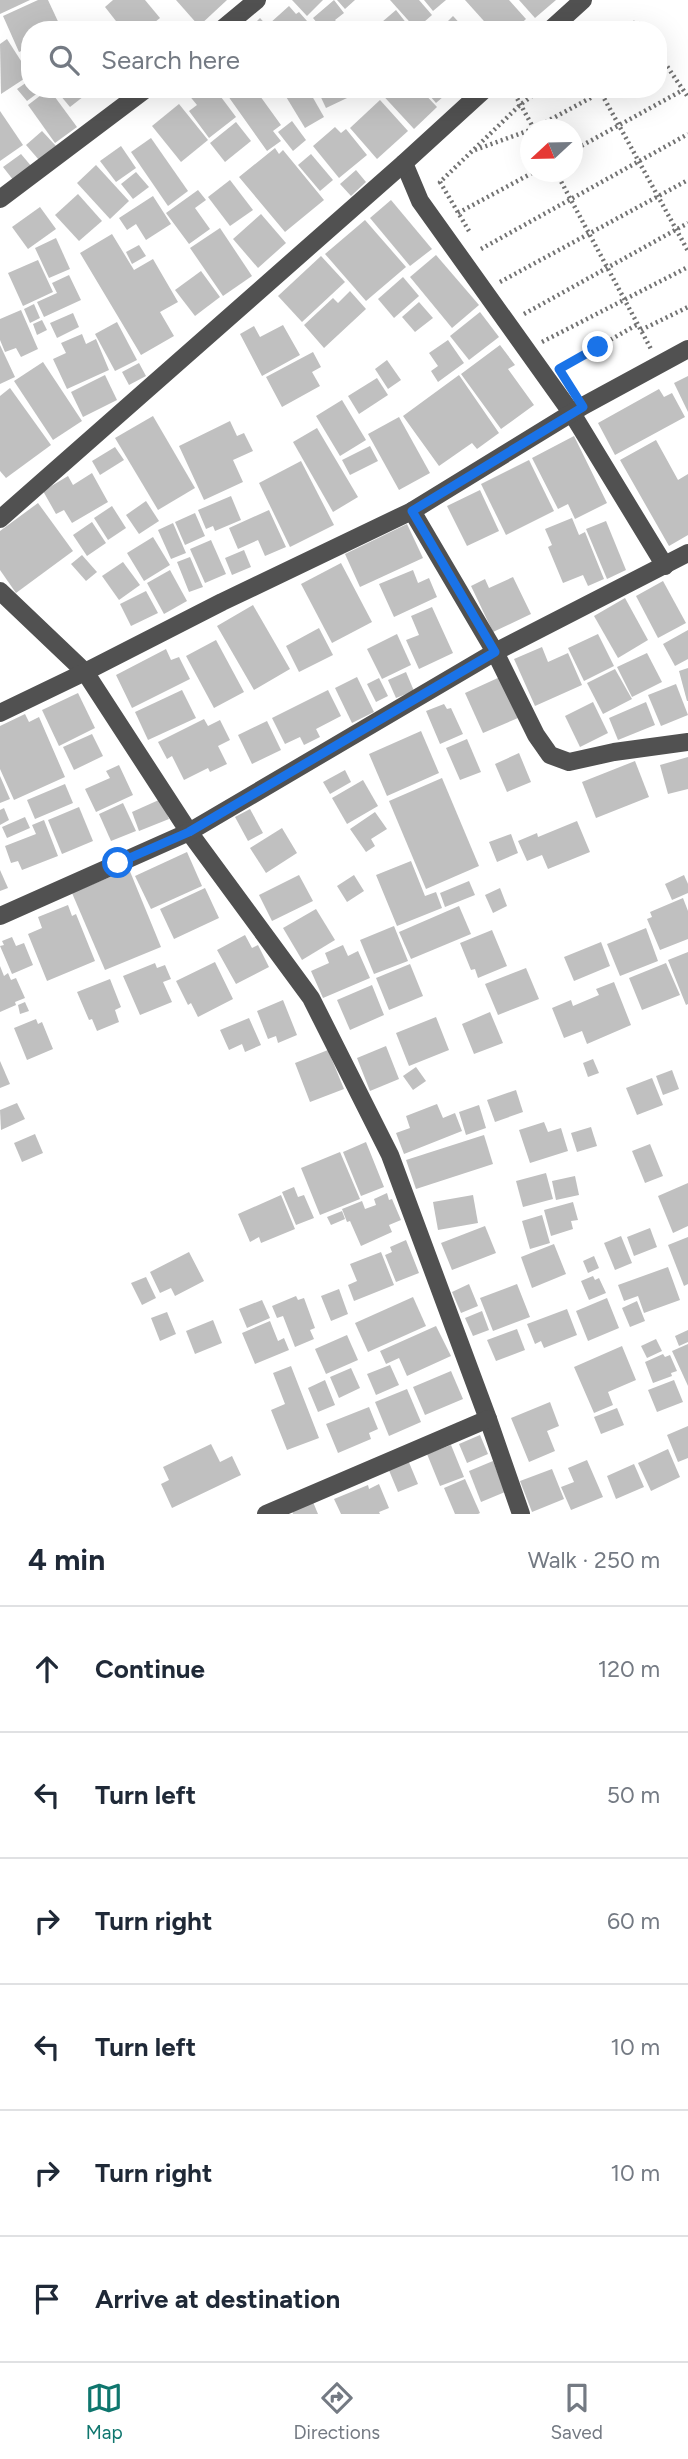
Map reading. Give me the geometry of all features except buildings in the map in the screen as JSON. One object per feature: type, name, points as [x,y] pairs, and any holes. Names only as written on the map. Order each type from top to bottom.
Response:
[{"type":"street","points":[[232,21],[257,0]]},
{"type":"street","points":[[560,21],[583,0]]},
{"type":"street","points":[[0,199],[134,98]]},
{"type":"street","points":[[0,519],[475,98]]},
{"type":"street","points":[[404,163],[420,201],[573,415],[666,566]]},
{"type":"street","points":[[0,713],[412,511],[583,407],[688,349]]},
{"type":"street","points":[[412,511],[495,652],[536,734],[550,755],[569,762],[614,752],[688,742]]},
{"type":"street","points":[[0,916],[189,832],[495,652],[688,553]]},
{"type":"street","points":[[0,591],[86,672],[189,832],[311,999],[390,1155],[521,1514]]},
{"type":"street","points":[[266,1514],[488,1419]]},
{"type":"path","points":[[667,69],[688,97]]},
{"type":"path","points":[[583,144],[683,90]]},
{"type":"path","points":[[516,98],[527,119]]},
{"type":"path","points":[[487,260],[440,182],[529,98]]},
{"type":"path","points":[[550,119],[587,98]]},
{"type":"path","points":[[604,98],[688,251]]},
{"type":"path","points":[[472,151],[520,133]]},
{"type":"path","points":[[481,249],[688,134]]},
{"type":"path","points":[[458,213],[520,180]]},
{"type":"path","points":[[485,292],[688,180]]},
{"type":"path","points":[[562,182],[660,365]]},
{"type":"path","points":[[523,315],[688,223]]},
{"type":"path","points":[[541,343],[688,267]]},
{"type":"path","points":[[494,270],[508,292]]},
{"type":"path","points":[[516,303],[529,324]]},
{"type":"path","points":[[641,330],[688,307]]},
{"type":"path","points":[[559,369],[638,324]]},
{"type":"path","points":[[535,333],[547,352]]},
{"type":"route","points":[[118,863],[189,832],[495,652],[412,511],[583,407],[559,369],[598,347]]}]
